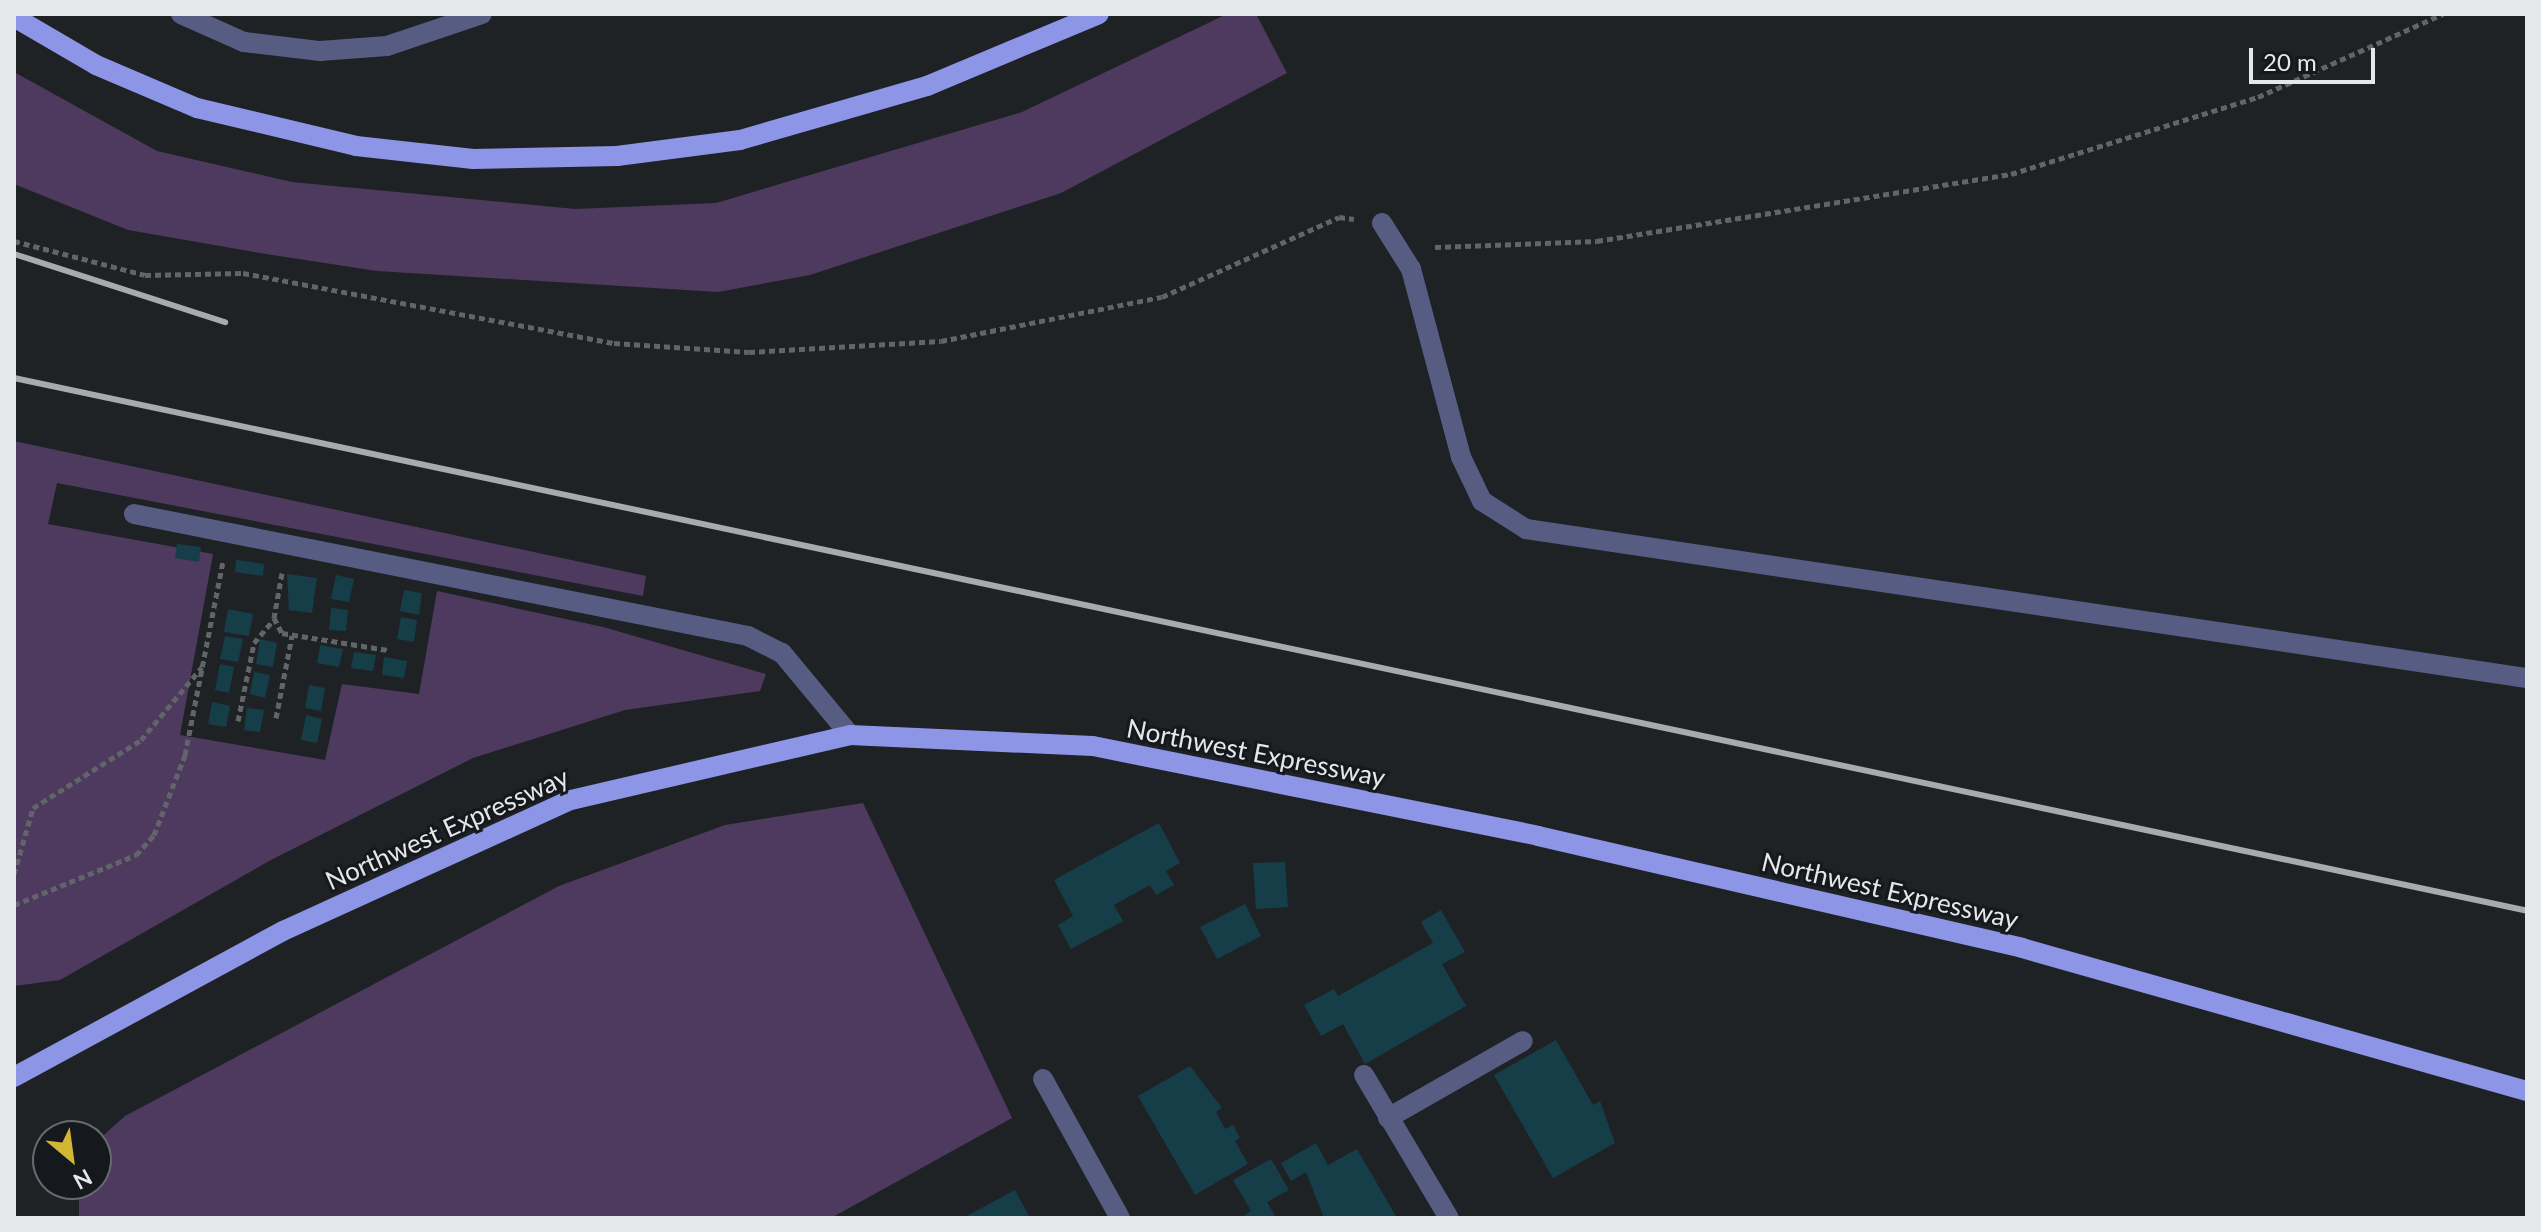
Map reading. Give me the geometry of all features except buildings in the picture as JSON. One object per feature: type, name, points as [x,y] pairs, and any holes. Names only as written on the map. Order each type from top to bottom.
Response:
[{"type":"main road","points":[[14,17],[96,65],[197,108],[356,146],[473,159],[617,156],[740,140],[927,86],[1099,14]]},
{"type":"main road","name":"Northwest Expressway","points":[[14,1077],[297,924],[571,800],[850,735],[1093,746],[1538,836],[2022,948],[2527,1091]]},
{"type":"street","points":[[181,14],[244,42],[320,51],[387,46],[482,14]]},
{"type":"street","points":[[1382,223],[1411,269],[1461,457],[1482,501],[1526,529],[2527,678]]},
{"type":"street","points":[[134,514],[748,636],[782,653],[850,735]]},
{"type":"street","points":[[1388,1118],[1523,1041]]},
{"type":"street","points":[[1364,1075],[1449,1218]]},
{"type":"street","points":[[1043,1079],[1120,1218]]},
{"type":"path","points":[[14,241],[145,275],[243,273],[614,343],[749,352],[941,341],[1162,297],[1339,217],[1382,223],[1434,247],[1597,241],[2011,174],[2258,97],[2443,14]]},
{"type":"path","points":[[14,905],[136,855],[154,835],[185,755],[229,533]]},
{"type":"path","points":[[238,721],[254,643],[274,618],[286,544]]},
{"type":"path","points":[[274,618],[292,636],[388,650]]},
{"type":"path","points":[[276,718],[292,636]]},
{"type":"path","points":[[14,874],[33,808],[141,740],[203,666]]},
{"type":"shaded area","points":[[1227,14],[1256,14],[1287,73],[1061,193],[810,275],[718,292],[377,271],[266,254],[128,230],[14,184],[14,72],[157,151],[292,182],[575,209],[716,203],[1022,112]]},
{"type":"shaded area","points":[[14,441],[646,576],[643,596],[57,483],[48,524],[213,554],[180,735],[325,760],[342,684],[419,694],[437,591],[603,627],[766,674],[760,691],[625,710],[473,758],[269,861],[60,980],[14,986]]},
{"type":"shaded area","points":[[863,803],[1012,1118],[831,1218],[79,1218],[79,1200],[112,1200],[112,1128],[125,1116],[559,886],[725,825]]},
{"type":"railway","points":[[14,254],[225,322]]},
{"type":"railway","points":[[14,378],[2527,911]]}]
